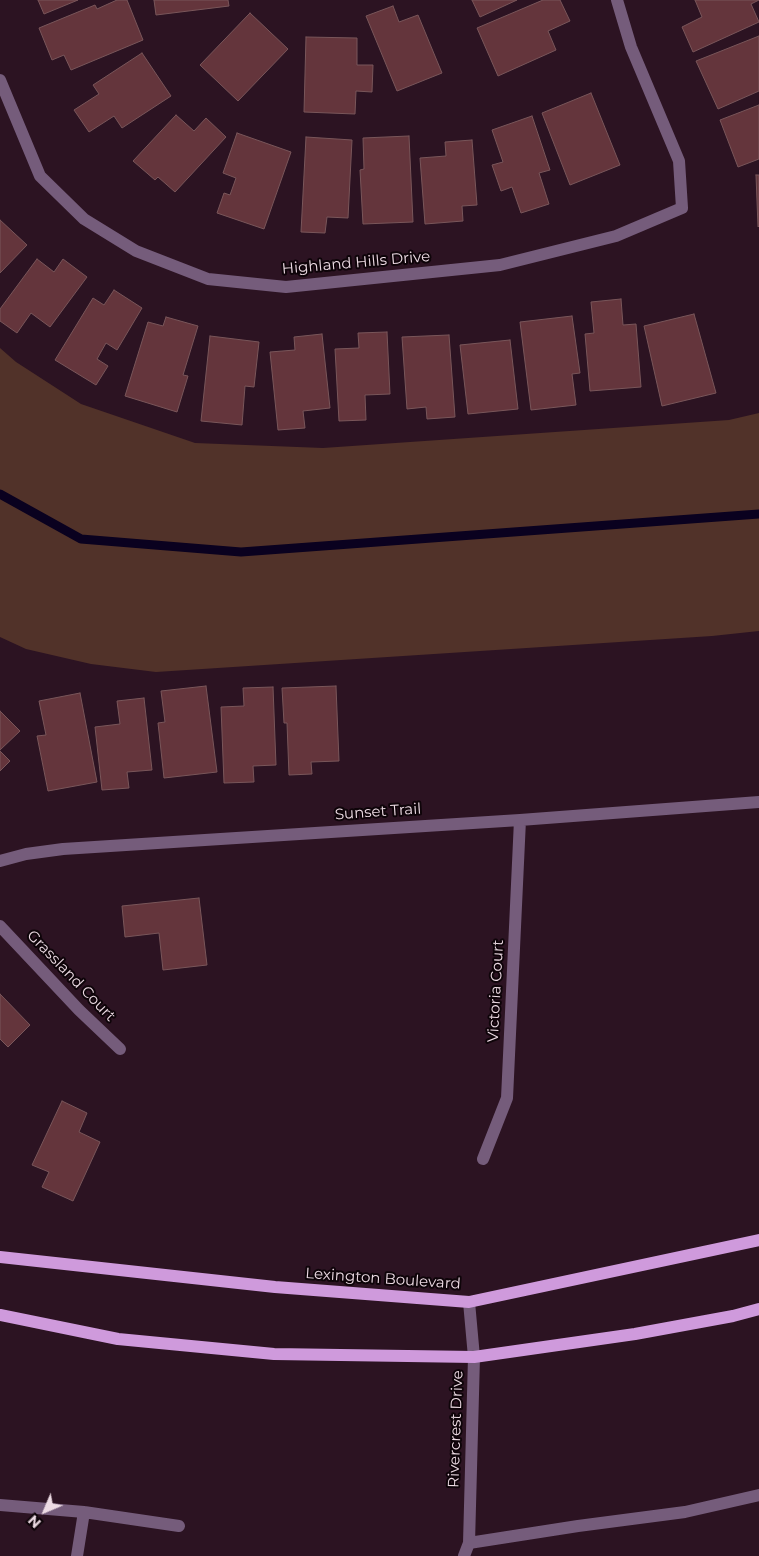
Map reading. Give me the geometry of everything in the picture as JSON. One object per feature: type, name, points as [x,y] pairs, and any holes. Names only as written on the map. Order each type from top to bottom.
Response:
[{"type":"main road","name":"Lexington Boulevard","points":[[0,1257],[275,1288],[469,1302],[759,1240]]},
{"type":"main road","points":[[0,1316],[118,1339],[274,1354],[474,1357],[634,1334],[733,1316],[759,1309]]},
{"type":"street","name":"Highland Hills Drive","points":[[0,80],[40,176],[84,219],[136,251],[208,279],[286,288],[500,265],[616,236],[682,208],[679,161],[631,47],[617,0]]},
{"type":"street","name":"Sunset Trail","points":[[0,861],[26,854],[63,849],[520,820],[759,802]]},
{"type":"street","name":"Victoria Court","points":[[483,1159],[507,1098],[520,820]]},
{"type":"street","name":"Grassland Court","points":[[0,926],[79,1010],[120,1049]]},
{"type":"street","name":"Rivercrest Drive","points":[[464,1556],[469,1543],[474,1357],[469,1302]]},
{"type":"street","points":[[469,1543],[685,1512],[759,1495]]},
{"type":"street","points":[[0,1505],[84,1512],[179,1526]]},
{"type":"street","points":[[77,1556],[84,1512]]},
{"type":"shaded area","points":[[0,348],[16,362],[81,404],[195,443],[323,448],[729,420],[759,413],[759,631],[712,636],[156,672],[91,664],[26,649],[0,637]]},
{"type":"building","points":[[38,0],[78,0],[44,14]]},
{"type":"building","points":[[117,0],[127,0],[143,40],[71,70],[64,55],[52,60],[39,28],[95,5],[97,9]]},
{"type":"building","points":[[154,0],[228,0],[229,6],[156,15]]},
{"type":"building","points":[[472,0],[517,0],[480,17]]},
{"type":"building","points":[[543,0],[560,0],[570,21],[548,31],[556,50],[498,76],[477,28]]},
{"type":"building","points":[[695,0],[759,0],[751,4],[759,22],[693,52],[682,27],[702,17]]},
{"type":"building","points":[[393,6],[399,22],[418,15],[442,73],[397,91],[366,16]]},
{"type":"building","points":[[250,13],[288,49],[238,101],[200,65]]},
{"type":"building","points":[[759,36],[759,91],[718,109],[696,61]]},
{"type":"building","points":[[306,37],[357,38],[357,65],[373,65],[372,92],[356,91],[355,114],[304,112]]},
{"type":"building","points":[[142,53],[171,96],[122,128],[114,116],[89,132],[74,110],[99,94],[93,85]]},
{"type":"building","points":[[591,93],[620,165],[570,185],[542,113]]},
{"type":"building","points":[[759,105],[759,159],[738,167],[720,120]]},
{"type":"building","points":[[176,115],[194,131],[206,118],[226,137],[175,192],[158,177],[155,180],[133,161]]},
{"type":"building","points":[[532,116],[550,170],[539,173],[549,204],[521,213],[512,187],[501,191],[492,165],[503,162],[492,130]]},
{"type":"building","points":[[237,133],[291,152],[264,229],[217,213],[224,193],[230,195],[236,178],[223,173]]},
{"type":"building","points":[[409,136],[413,222],[363,224],[360,170],[364,169],[363,138]]},
{"type":"building","points":[[306,137],[352,140],[348,218],[327,217],[325,233],[301,232]]},
{"type":"building","points":[[472,140],[477,205],[462,206],[463,221],[425,224],[420,158],[446,156],[445,142]]},
{"type":"building","points":[[756,175],[759,175],[758,227]]},
{"type":"building","points":[[0,220],[27,245],[0,273]]},
{"type":"building","points":[[37,259],[54,272],[63,259],[87,277],[50,327],[31,313],[17,333],[0,321],[0,309]]},
{"type":"building","points":[[114,290],[142,308],[117,350],[106,343],[97,359],[108,366],[96,385],[55,360],[93,298],[104,305]]},
{"type":"building","points":[[621,299],[623,325],[636,324],[641,387],[590,391],[585,334],[594,333],[591,302]]},
{"type":"building","points":[[694,314],[716,393],[662,406],[644,326]]},
{"type":"building","points":[[572,316],[580,373],[572,374],[576,405],[531,410],[520,322]]},
{"type":"building","points":[[166,317],[198,326],[183,375],[188,376],[177,412],[125,396],[148,322],[163,326]]},
{"type":"building","points":[[387,332],[390,394],[365,395],[366,420],[339,421],[335,349],[359,348],[358,333]]},
{"type":"building","points":[[322,334],[330,408],[303,411],[305,428],[278,430],[270,352],[295,350],[294,337]]},
{"type":"building","points":[[449,335],[455,417],[427,419],[426,407],[407,409],[402,337]]},
{"type":"building","points":[[210,336],[259,342],[254,387],[245,386],[242,425],[201,421]]},
{"type":"building","points":[[510,340],[518,409],[468,414],[460,345]]},
{"type":"building","points":[[206,686],[217,772],[164,778],[158,723],[165,722],[161,691]]},
{"type":"building","points":[[336,686],[339,761],[311,762],[312,774],[289,775],[287,723],[284,723],[282,688]]},
{"type":"building","points":[[273,687],[276,765],[253,766],[254,782],[224,783],[221,707],[244,706],[243,688]]},
{"type":"building","points":[[80,693],[97,782],[48,791],[37,736],[46,735],[39,701]]},
{"type":"building","points":[[144,698],[152,770],[127,772],[129,788],[102,790],[95,727],[120,724],[117,701]]},
{"type":"building","points":[[0,711],[20,731],[0,750]]},
{"type":"building","points":[[0,751],[10,761],[0,771]]},
{"type":"building","points":[[199,898],[207,965],[163,970],[159,933],[125,937],[122,906]]},
{"type":"building","points":[[0,994],[30,1025],[8,1047],[0,1039]]},
{"type":"building","points":[[62,1101],[87,1113],[79,1132],[100,1142],[73,1201],[42,1187],[49,1172],[32,1165]]},
{"type":"waterway","points":[[0,494],[81,539],[241,552],[759,514]]}]
